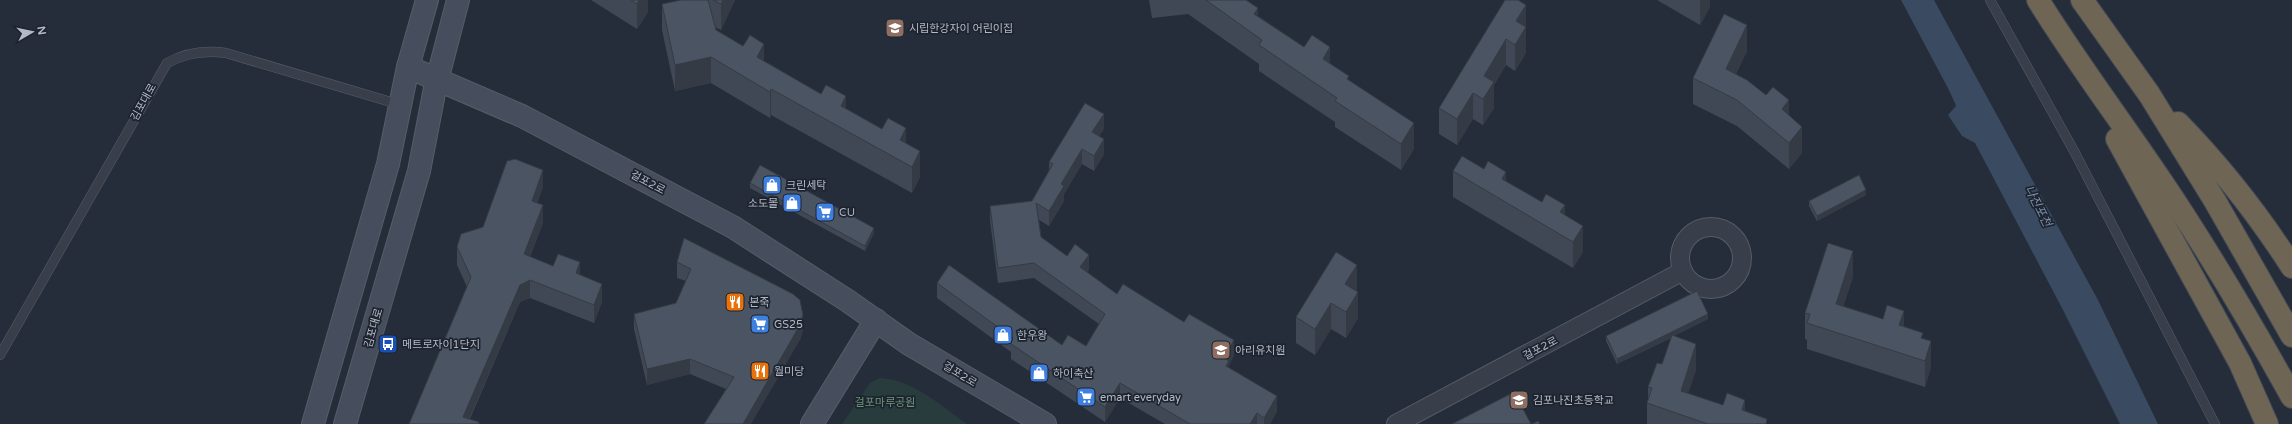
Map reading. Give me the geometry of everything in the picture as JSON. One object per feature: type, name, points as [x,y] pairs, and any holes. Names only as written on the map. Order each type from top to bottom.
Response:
[{"type":"highway","points":[[2038,0],[2075,58],[2162,182],[2240,302],[2292,397]]},
{"type":"highway","points":[[2082,0],[2149,94],[2215,201],[2292,336]]},
{"type":"highway","points":[[2075,58],[2240,363],[2267,424]]},
{"type":"highway","points":[[2149,94],[2214,160],[2267,229],[2292,267]]},
{"type":"street","points":[[313,424],[388,164],[407,72],[427,0]]},
{"type":"street","name":"김포대로","points":[[345,424],[419,171],[436,84],[458,0]]},
{"type":"street","name":"걸포2로","points":[[407,72],[436,84],[500,116],[724,234],[843,312],[909,344],[1045,424]]},
{"type":"street","name":"걸포2로","points":[[1396,424],[1683,271]]},
{"type":"street","points":[[812,424],[873,326]]},
{"type":"street","name":"걸포2로","points":[[873,326],[903,355],[1026,424]]},
{"type":"lane","points":[[1990,0],[2074,151],[2216,424]]},
{"type":"lane","name":"김포대로","points":[[0,355],[166,63],[176,58],[210,50],[226,53],[401,105]]},
{"type":"green space","name":"걸포마루공원","points":[[879,378],[903,383],[915,388],[967,424],[842,424],[870,383]]},
{"type":"water","name":"나진포천","points":[[1901,0],[1934,0],[2098,300],[2158,424],[2120,424],[2063,310],[1975,143],[1962,136],[1948,115],[1956,106]]},
{"type":"building","points":[[631,0],[639,0],[637,4]]},
{"type":"building","points":[[681,0],[708,0],[716,30],[743,46],[750,35],[764,44],[757,57],[821,94],[826,85],[846,96],[841,106],[882,129],[888,118],[906,128],[900,140],[920,151],[912,167],[771,89],[770,92],[711,57],[675,65],[662,4]]},
{"type":"building","points":[[713,0],[723,0],[721,4]]},
{"type":"building","points":[[1206,0],[1246,0],[1258,8],[1254,14],[1304,47],[1312,35],[1330,47],[1323,59],[1349,76],[1347,79],[1414,123],[1401,144],[1335,101],[1337,98],[1259,45],[1262,40]]},
{"type":"building","points":[[1505,0],[1518,0],[1526,5],[1516,21],[1526,27],[1515,45],[1506,39],[1484,76],[1494,82],[1483,99],[1473,93],[1457,119],[1439,108]]},
{"type":"building","points":[[1724,14],[1747,25],[1726,69],[1747,80],[1766,95],[1773,87],[1789,100],[1782,109],[1802,127],[1789,143],[1737,100],[1693,78]]},
{"type":"building","points":[[1085,103],[1104,114],[1092,132],[1104,139],[1094,156],[1082,149],[1061,184],[1064,186],[1049,211],[1036,203],[1041,237],[1067,256],[1075,244],[1089,255],[1080,267],[1117,294],[1123,284],[1184,322],[1189,314],[1234,340],[1224,358],[1229,361],[1226,366],[1277,396],[1264,418],[1257,413],[1250,424],[1190,424],[1120,383],[1105,407],[1011,344],[1013,338],[937,283],[949,265],[1062,345],[1068,335],[1086,346],[1105,314],[1034,263],[998,268],[990,206],[1032,201],[1053,164],[1049,162]]},
{"type":"building","points":[[1462,156],[1484,169],[1488,161],[1506,172],[1502,179],[1542,202],[1546,194],[1565,205],[1560,212],[1583,226],[1573,242],[1453,171]]},
{"type":"building","points":[[515,159],[543,170],[532,201],[543,205],[524,254],[553,266],[558,254],[580,262],[576,273],[602,284],[594,305],[530,280],[520,285],[463,417],[479,422],[479,424],[409,424],[471,277],[457,247],[461,234],[483,227],[507,161]]},
{"type":"building","points":[[760,165],[874,228],[865,246],[750,183]]},
{"type":"building","points":[[1859,175],[1866,190],[1817,216],[1809,201]]},
{"type":"building","points":[[684,238],[793,294],[800,300],[803,315],[800,325],[743,424],[704,424],[734,377],[690,359],[647,369],[634,314],[676,303],[691,269],[677,262]]},
{"type":"building","points":[[1828,243],[1853,251],[1836,304],[1883,319],[1887,305],[1904,311],[1899,325],[1923,333],[1921,338],[1931,341],[1925,361],[1807,323],[1810,314],[1805,313]]},
{"type":"building","points":[[1336,252],[1357,265],[1345,284],[1358,292],[1346,312],[1331,303],[1315,329],[1296,317]]},
{"type":"building","points":[[1697,291],[1708,314],[1617,359],[1606,336]]},
{"type":"building","points":[[1672,335],[1696,344],[1681,391],[1723,405],[1727,393],[1745,400],[1742,410],[1767,419],[1766,424],[1708,424],[1647,403],[1652,388],[1648,387],[1657,363],[1662,364]]},
{"type":"building","points":[[1514,392],[1531,424],[1452,424]]},
{"type":"building","points":[[1538,421],[1540,424],[1532,424]]},
{"type":"place","name":"시립한강자이 어린이집","points":[[895,28]]},
{"type":"place","name":"크린세탁","points":[[772,185]]},
{"type":"place","name":"소도몰","points":[[792,203]]},
{"type":"place","name":"CU","points":[[825,212]]},
{"type":"place","name":"본죽","points":[[735,302]]},
{"type":"place","name":"GS25","points":[[760,324]]},
{"type":"place","name":"한우왕","points":[[1003,335]]},
{"type":"place","name":"메트로자이1단지","points":[[388,344]]},
{"type":"place","name":"아리유치원","points":[[1221,350]]},
{"type":"place","name":"월미당","points":[[760,371]]},
{"type":"place","name":"하이축산","points":[[1039,373]]},
{"type":"place","name":"emart everyday","points":[[1086,397]]},
{"type":"place","name":"김포나진초등학교","points":[[1519,400]]}]
